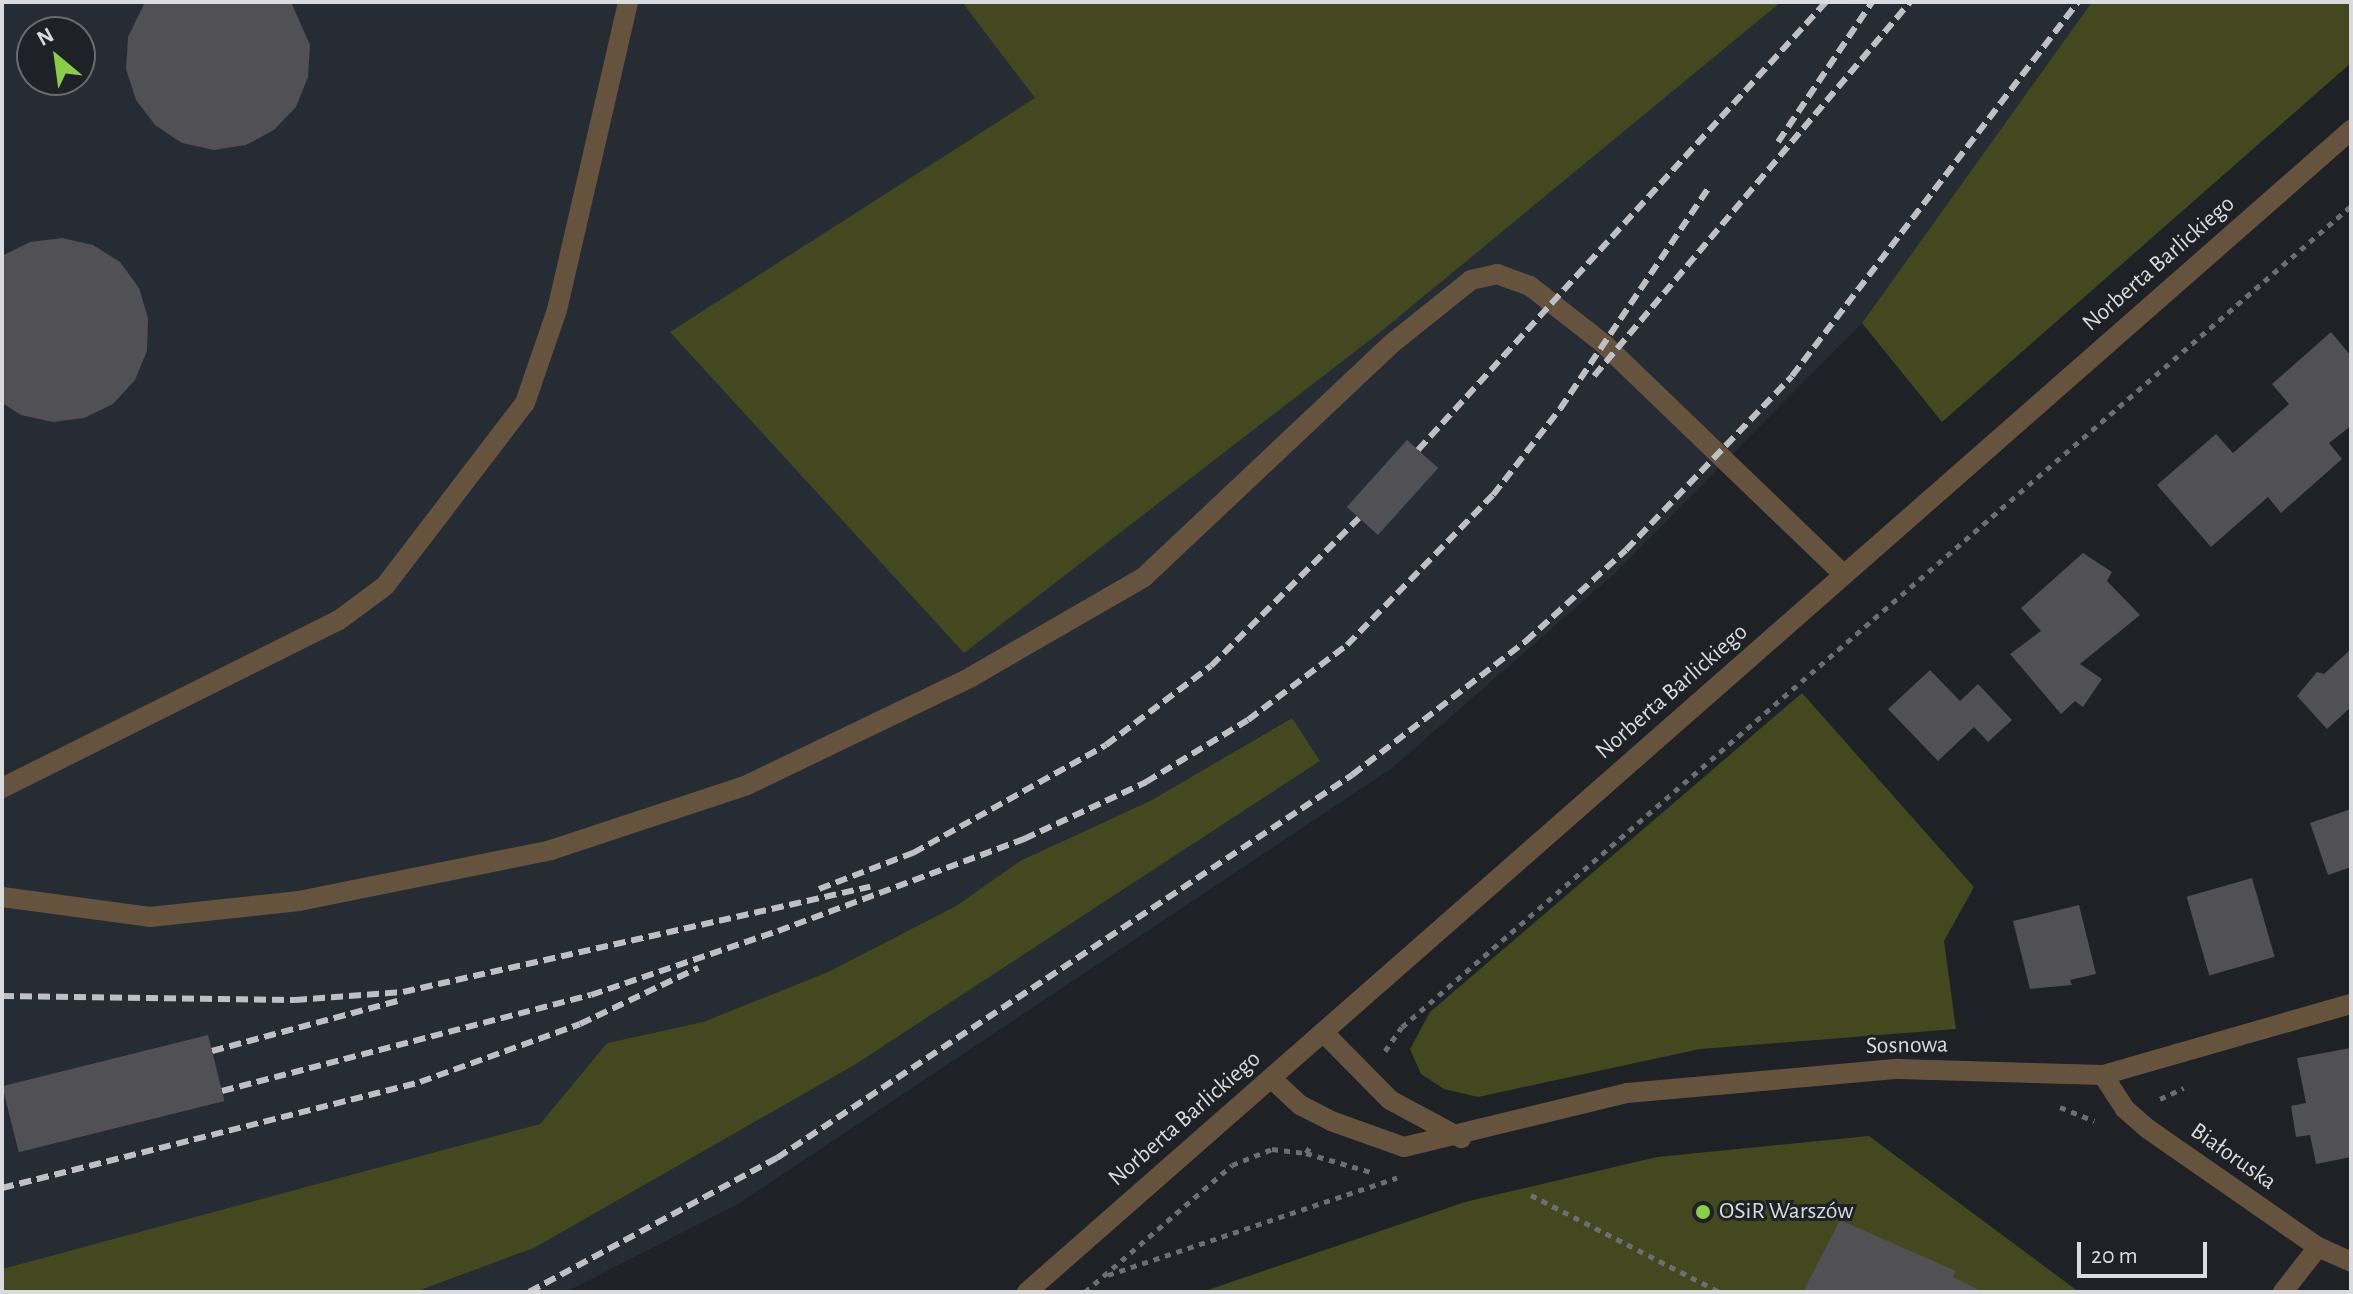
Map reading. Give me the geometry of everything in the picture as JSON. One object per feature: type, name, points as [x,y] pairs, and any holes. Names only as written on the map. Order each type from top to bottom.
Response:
[{"type":"street","points":[[2,788],[339,620],[385,586],[525,403],[557,310],[628,2]]},
{"type":"street","name":"Norberta Barlickiego","points":[[1027,1292],[2351,130]]},
{"type":"street","points":[[2,897],[150,917],[299,901],[551,850],[745,786],[971,677],[1144,577],[1390,345],[1471,280],[1497,274],[1530,286],[1604,344],[1844,575]]},
{"type":"street","name":"Sosnowa","points":[[1271,1078],[1331,1121],[1404,1147],[1461,1138],[1627,1093],[1898,1069],[2103,1075],[2351,1004]]},
{"type":"street","points":[[1323,1032],[1390,1100],[1461,1138]]},
{"type":"street","name":"Białoruska","points":[[2103,1075],[2125,1109],[2148,1129],[2318,1247],[2351,1262]]},
{"type":"street","points":[[2283,1292],[2318,1247]]},
{"type":"path","points":[[1365,1078],[1402,1027],[2351,206]]},
{"type":"path","points":[[1306,1153],[1331,1121]]},
{"type":"path","points":[[1085,1292],[1232,1165],[1272,1149],[1306,1153],[1401,1175],[1384,1187],[1103,1277]]},
{"type":"path","points":[[1531,1195],[1720,1292]]},
{"type":"shaded area","points":[[2,2],[1778,5],[2092,2],[1862,323],[1613,575],[1392,768],[738,1204],[566,1292],[415,1292],[534,1248],[856,1064],[1320,761],[1291,718],[1150,801],[1020,861],[956,906],[828,972],[703,1022],[607,1043],[540,1124],[2,1269]]},
{"type":"green space","points":[[962,2],[1781,2],[1379,333],[964,653],[670,332],[1035,98]]},
{"type":"green space","points":[[2092,2],[2351,2],[2351,63],[1942,422],[1862,323]]},
{"type":"green space","points":[[1802,693],[1974,887],[1944,941],[1956,1029],[1700,1049],[1478,1097],[1444,1089],[1421,1074],[1410,1049],[1430,1012]]},
{"type":"green space","points":[[1292,718],[1320,761],[856,1064],[534,1248],[415,1292],[2,1292],[2,1269],[540,1124],[607,1043],[703,1022],[828,972],[956,906],[1020,861],[1150,801]]},
{"type":"green space","name":"OSiR Warszów","points":[[1869,1136],[2079,1292],[1202,1292],[1465,1202],[1657,1157]]},
{"type":"building","points":[[145,2],[291,2],[310,45],[308,77],[296,107],[274,130],[246,145],[214,150],[182,143],[155,125],[136,100],[126,69],[128,37]]},
{"type":"building","points":[[62,238],[93,245],[120,262],[139,288],[148,318],[147,351],[135,380],[113,404],[84,418],[53,422],[21,415],[2,403],[2,256],[30,242]]},
{"type":"building","points":[[2331,332],[2351,356],[2351,426],[2329,443],[2342,459],[2281,513],[2268,497],[2211,547],[2157,485],[2216,434],[2233,453],[2289,404],[2272,384]]},
{"type":"building","points":[[1407,440],[1438,468],[1378,535],[1347,507]]},
{"type":"building","points":[[2083,553],[2112,572],[2107,581],[2140,615],[2080,664],[2102,679],[2083,707],[2075,701],[2061,714],[2010,654],[2041,631],[2021,608]]},
{"type":"building","points":[[2351,649],[2351,707],[2327,729],[2297,696],[2317,672],[2324,674]]},
{"type":"building","points":[[1930,670],[1960,701],[1978,684],[2012,720],[1988,742],[1974,727],[1938,761],[1888,709]]},
{"type":"building","points":[[2351,809],[2351,867],[2328,875],[2310,823]]},
{"type":"building","points":[[2252,878],[2275,957],[2209,976],[2187,897]]},
{"type":"building","points":[[2079,905],[2096,974],[2070,980],[2072,985],[2030,989],[2013,921]]},
{"type":"building","points":[[208,1035],[224,1101],[19,1152],[2,1086]]},
{"type":"building","points":[[2350,1048],[2351,1157],[2316,1164],[2310,1135],[2296,1137],[2291,1106],[2306,1103],[2297,1058]]},
{"type":"building","points":[[1840,1220],[1956,1271],[1953,1277],[1983,1292],[1803,1292]]},
{"type":"railway","points":[[1418,450],[1826,2]]},
{"type":"railway","points":[[1778,142],[1872,2]]},
{"type":"railway","points":[[1594,376],[1910,2]]},
{"type":"railway","points":[[529,1292],[777,1158],[1352,775],[1526,641],[1626,550],[1792,376],[2078,2]]},
{"type":"railway","points":[[222,1091],[591,995],[778,931],[1024,839],[1146,782],[1248,720],[1347,645],[1493,495],[1560,409],[1710,186]]},
{"type":"railway","points":[[819,889],[913,853],[1106,745],[1211,666],[1359,518]]},
{"type":"railway","points":[[2,996],[295,1000],[403,992],[870,887]]},
{"type":"railway","points":[[2,1188],[420,1082],[580,1024],[698,968]]},
{"type":"railway","points":[[212,1051],[397,1001]]},
{"type":"place","name":"OSiR Warszów","points":[[1703,1212]]}]
